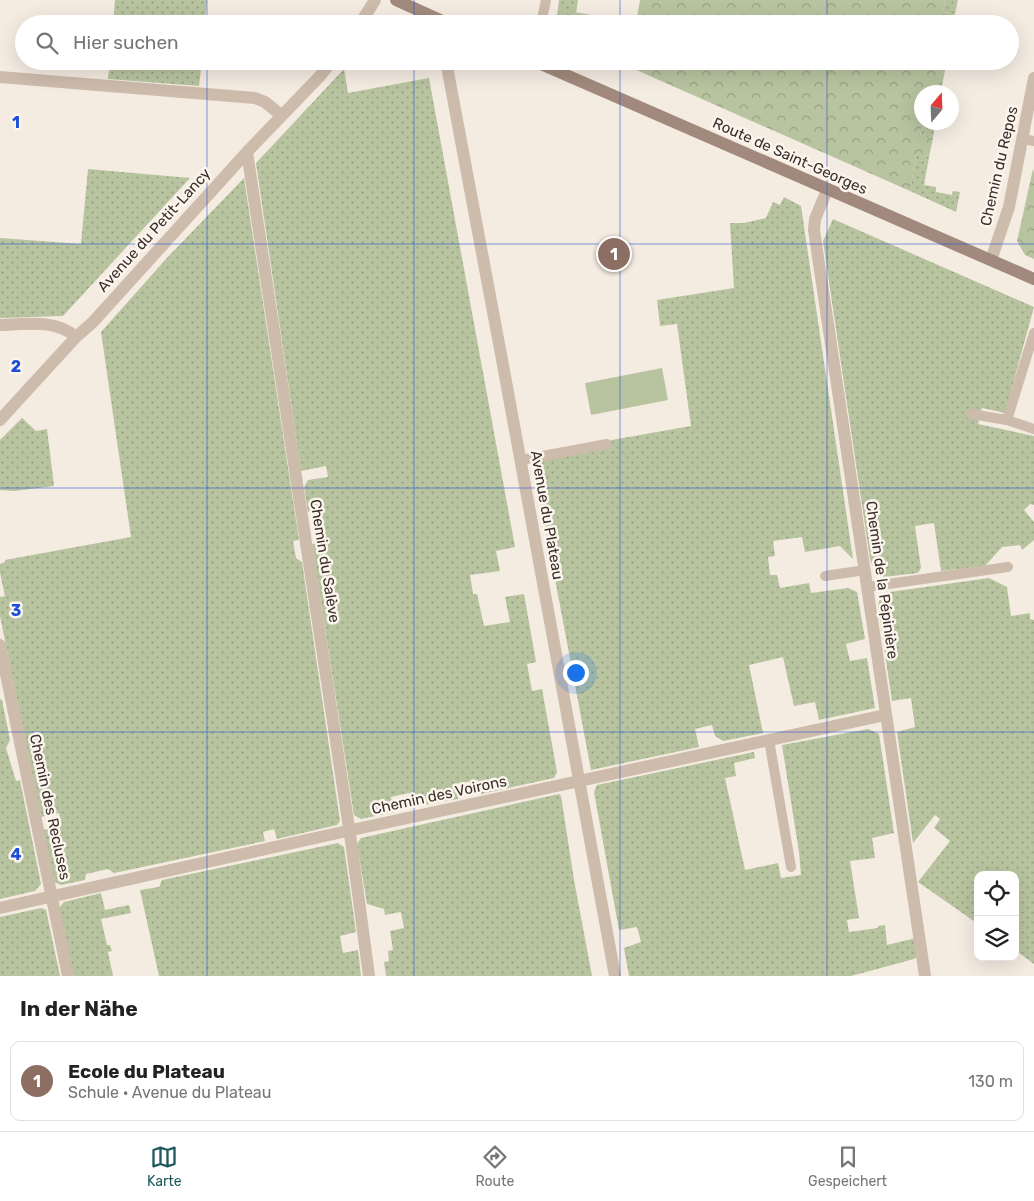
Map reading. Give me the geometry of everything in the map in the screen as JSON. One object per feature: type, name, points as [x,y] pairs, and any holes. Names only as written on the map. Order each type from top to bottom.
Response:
[{"type":"street","points":[[366,15],[375,0]]},
{"type":"street","points":[[396,0],[429,15]]},
{"type":"street","name":"Avenue du Petit-Lancy","points":[[0,420],[76,337],[93,322],[281,115],[325,70]]},
{"type":"street","name":"Avenue du Plateau","points":[[448,70],[615,976]]},
{"type":"street","name":"Route de Saint-Georges","points":[[554,70],[1034,279]]},
{"type":"street","points":[[0,77],[255,98],[264,102],[281,115]]},
{"type":"street","name":"Chemin du Repos","points":[[990,260],[1009,207],[1028,140],[1034,78]]},
{"type":"street","name":"Chemin du Salève","points":[[247,152],[370,976]]},
{"type":"street","name":"Chemin de la Pépinière","points":[[827,190],[815,219],[814,230],[925,976]]},
{"type":"street","points":[[0,324],[58,326],[68,330],[76,337]]},
{"type":"street","name":"Chemin des Recluses","points":[[0,644],[68,976]]},
{"type":"street","name":"Chemin des Voirons","points":[[0,908],[349,830],[580,782],[885,715]]},
{"type":"lane","points":[[544,15],[546,0]]},
{"type":"lane","points":[[1007,420],[1034,333]]},
{"type":"lane","points":[[971,414],[1007,420],[1034,429]]},
{"type":"lane","points":[[521,460],[607,444]]},
{"type":"lane","points":[[867,588],[1008,567]]},
{"type":"lane","points":[[825,576],[865,570]]},
{"type":"lane","points":[[769,740],[791,867]]},
{"type":"green space","points":[[115,0],[207,0],[206,15],[114,15]]},
{"type":"green space","points":[[559,0],[578,0],[576,13],[558,9]]},
{"type":"green space","points":[[640,0],[945,0],[943,12],[955,14],[955,15],[637,15]]},
{"type":"green space","points":[[945,0],[958,0],[955,14],[943,12]]},
{"type":"green space","points":[[558,9],[591,15],[557,15]]},
{"type":"green space","points":[[109,70],[201,70],[199,86],[108,79]]},
{"type":"green space","points":[[343,70],[348,93],[429,78],[515,547],[496,551],[500,571],[470,575],[473,594],[477,594],[484,626],[510,622],[505,597],[524,594],[536,662],[527,664],[532,691],[542,689],[557,772],[554,778],[481,794],[478,780],[455,784],[458,799],[413,807],[409,793],[391,797],[394,812],[361,819],[354,815],[312,544],[319,543],[313,511],[308,512],[304,487],[308,480],[328,477],[326,466],[301,471],[256,163]]},
{"type":"green space","points":[[636,70],[945,70],[942,85],[914,85],[914,130],[921,130],[920,135],[933,138],[929,157],[916,155],[910,191]]},
{"type":"green space","points":[[921,130],[934,130],[933,138],[920,136]]},
{"type":"green space","points":[[916,154],[929,157],[924,185],[936,187],[936,192],[952,195],[953,191],[960,192],[956,212],[910,191]]},
{"type":"green space","points":[[88,169],[190,178],[63,316],[0,318],[0,238],[81,244]]},
{"type":"green space","points":[[1033,169],[1034,259],[1025,255],[1017,241]]},
{"type":"green space","points":[[244,178],[299,540],[293,541],[296,558],[302,562],[340,821],[337,825],[277,839],[274,829],[263,832],[265,841],[114,873],[108,869],[86,874],[85,880],[61,885],[54,882],[43,830],[59,827],[58,824],[61,823],[59,813],[41,817],[0,616],[0,597],[5,596],[0,564],[5,562],[5,560],[131,537],[101,332],[166,259]]},
{"type":"green space","points":[[784,197],[801,206],[853,559],[840,546],[805,552],[802,537],[773,541],[775,556],[768,557],[770,575],[777,575],[780,588],[809,583],[811,593],[848,588],[857,592],[865,639],[846,644],[850,661],[867,658],[875,708],[819,720],[815,702],[794,706],[783,657],[749,665],[763,733],[723,741],[715,736],[712,725],[695,729],[699,747],[591,770],[533,462],[606,441],[691,426],[677,324],[660,326],[657,300],[734,288],[730,223],[744,223],[766,218],[773,202],[780,205]]},
{"type":"green space","points":[[833,219],[1034,307],[1005,413],[982,408],[978,424],[1034,436],[1034,505],[1030,504],[1024,510],[1034,522],[1034,540],[1022,550],[1020,545],[1002,547],[985,566],[941,571],[934,523],[915,526],[921,568],[918,573],[884,577],[875,572],[870,559],[823,241]]},
{"type":"green space","points":[[662,368],[668,400],[591,415],[585,383]]},
{"type":"green space","points":[[22,418],[36,431],[47,429],[54,486],[14,491],[0,490],[0,440]]},
{"type":"green space","points":[[989,578],[1007,587],[1011,616],[1030,613],[1030,619],[1034,620],[1034,964],[1019,953],[1019,871],[974,871],[974,921],[918,882],[950,841],[934,828],[940,819],[935,815],[913,843],[897,732],[915,727],[911,698],[892,701],[878,606],[880,598],[890,592]]},
{"type":"green space","points":[[0,699],[2,700],[10,740],[6,748],[16,781],[20,780],[41,884],[35,891],[0,899]]},
{"type":"green space","points":[[868,729],[879,734],[894,833],[872,838],[875,858],[850,861],[859,918],[847,920],[849,932],[878,928],[878,926],[885,925],[887,945],[916,938],[918,956],[914,959],[851,976],[629,976],[624,948],[641,942],[637,927],[619,930],[594,792],[597,785],[754,752],[755,758],[734,763],[736,776],[725,778],[745,870],[778,863],[781,878],[801,875],[782,745]]},
{"type":"green space","points":[[559,794],[561,796],[592,976],[386,976],[384,962],[389,961],[388,951],[393,950],[390,931],[404,928],[401,912],[385,915],[384,909],[367,904],[357,844],[361,838]]},
{"type":"green space","points":[[338,843],[344,847],[356,932],[340,936],[343,953],[358,950],[361,976],[159,976],[140,890],[159,887],[162,880]]},
{"type":"green space","points":[[101,893],[105,910],[129,905],[131,913],[101,919],[107,945],[110,945],[112,951],[108,952],[113,976],[73,976],[59,908],[64,902]]},
{"type":"green space","points":[[41,908],[46,910],[60,976],[0,976],[0,917]]},
{"type":"place","name":"Ecole du Plateau","points":[[614,254]]}]
